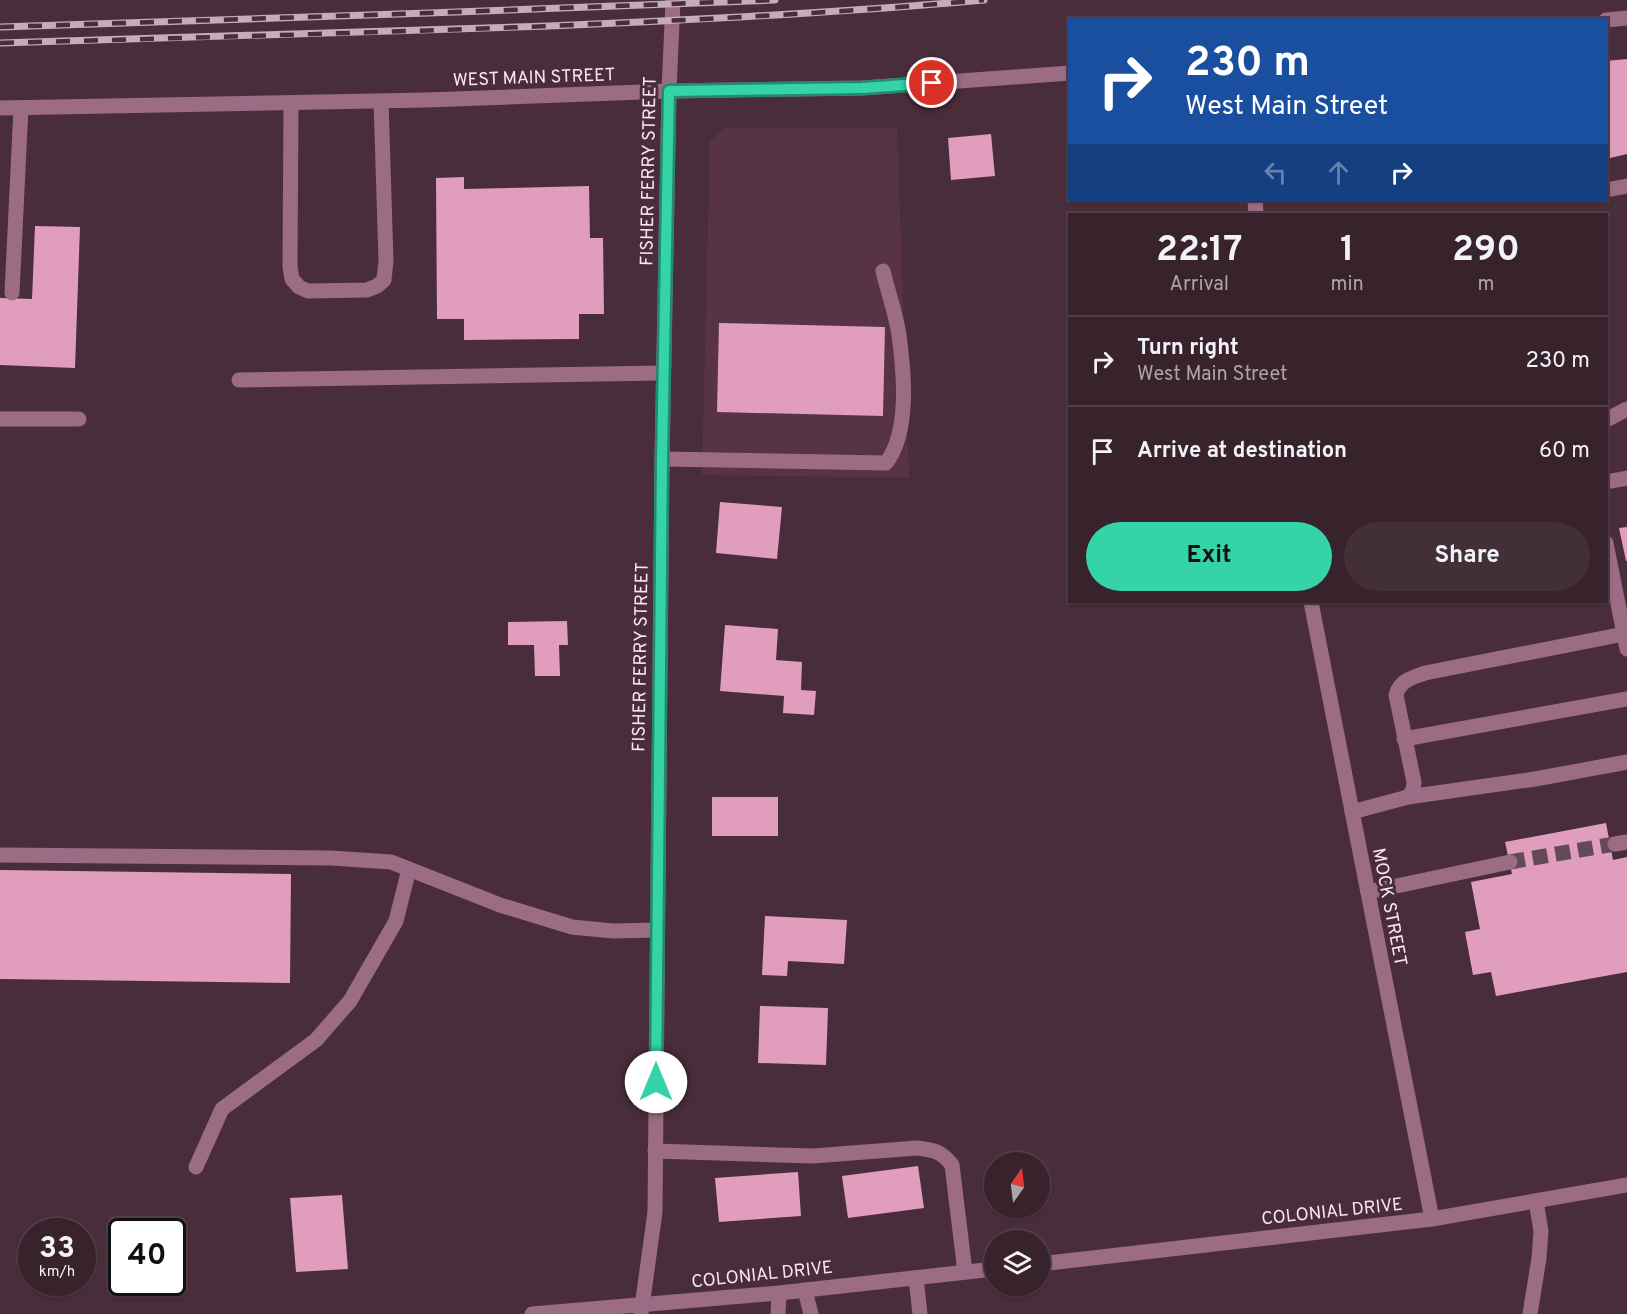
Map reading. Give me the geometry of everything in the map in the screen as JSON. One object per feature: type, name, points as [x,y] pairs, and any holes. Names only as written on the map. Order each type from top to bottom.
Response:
[{"type":"street","name":"FISHER FERRY STREET","points":[[641,1310],[655,1212],[663,374],[673,0]]},
{"type":"street","points":[[1608,20],[1627,18]]},
{"type":"street","name":"WEST MAIN STREET","points":[[0,108],[381,101],[669,91],[863,88],[1068,73]]},
{"type":"street","points":[[291,103],[290,267],[292,279],[298,287],[308,291],[367,290],[384,280],[386,261],[381,101]]},
{"type":"street","points":[[12,293],[6,266],[21,108]]},
{"type":"street","points":[[1608,190],[1627,186]]},
{"type":"street","points":[[662,459],[886,463],[892,455],[902,416],[903,379],[898,333],[883,271]]},
{"type":"street","points":[[239,380],[663,374]]},
{"type":"street","points":[[1608,419],[1627,409]]},
{"type":"street","points":[[0,419],[79,419]]},
{"type":"street","points":[[1608,482],[1627,478]]},
{"type":"street","points":[[1408,797],[1413,790],[1414,782],[1396,695],[1398,687],[1405,681],[1425,673],[1625,642],[1608,553]]},
{"type":"street","name":"MOCK STREET","points":[[1311,603],[1432,1220]]},
{"type":"street","points":[[1404,739],[1627,699]]},
{"type":"street","points":[[1352,812],[1408,797],[1535,779],[1627,762]]},
{"type":"street","points":[[0,855],[331,858],[391,862],[500,905],[572,927],[613,931],[657,930]]},
{"type":"street","points":[[1368,892],[1510,862]]},
{"type":"street","points":[[196,1167],[222,1109],[315,1040],[350,1001],[396,921],[409,869]]},
{"type":"street","points":[[656,1151],[813,1156],[917,1148],[932,1150],[944,1155],[952,1166],[965,1272]]},
{"type":"street","name":"COLONIAL DRIVE","points":[[1050,1263],[1432,1220],[1627,1185]]},
{"type":"street","points":[[1530,1314],[1542,1231],[1536,1201]]},
{"type":"street","name":"COLONIAL DRIVE","points":[[532,1314],[641,1310],[984,1270]]},
{"type":"street","points":[[916,1278],[921,1314]]},
{"type":"street","points":[[805,1290],[811,1314]]},
{"type":"street","points":[[778,1314],[779,1293]]},
{"type":"shaded area","points":[[724,128],[897,128],[909,478],[702,475],[710,141]]},
{"type":"building","points":[[1627,59],[1627,154],[1608,159],[1608,61]]},
{"type":"building","points":[[991,134],[995,176],[951,180],[948,138]]},
{"type":"building","points":[[464,177],[464,189],[589,186],[590,238],[603,238],[604,314],[579,314],[579,339],[464,340],[464,319],[437,319],[436,178]]},
{"type":"building","points":[[35,226],[80,227],[75,368],[0,365],[0,298],[32,299]]},
{"type":"building","points":[[719,323],[885,327],[883,416],[717,412]]},
{"type":"building","points":[[720,502],[782,507],[777,559],[716,553]]},
{"type":"building","points":[[1627,527],[1627,561],[1626,561],[1619,528]]},
{"type":"building","points":[[567,621],[568,645],[559,645],[560,676],[535,676],[534,645],[508,645],[508,622]]},
{"type":"building","points":[[725,625],[778,629],[776,660],[802,662],[801,690],[816,691],[814,715],[783,713],[784,696],[720,691]]},
{"type":"building","points":[[712,797],[778,797],[778,836],[712,836]]},
{"type":"building","points":[[1606,823],[1613,860],[1627,857],[1627,972],[1496,996],[1491,972],[1473,975],[1465,932],[1480,929],[1471,882],[1512,874],[1505,842]]},
{"type":"building","points":[[0,870],[291,874],[290,983],[0,979]]},
{"type":"building","points":[[765,916],[847,920],[844,964],[788,961],[787,976],[762,975]]},
{"type":"building","points":[[760,1006],[828,1008],[826,1065],[758,1063]]},
{"type":"building","points":[[918,1166],[924,1208],[848,1218],[842,1176]]},
{"type":"building","points":[[798,1172],[801,1216],[719,1222],[715,1178]]},
{"type":"building","points":[[342,1195],[348,1269],[296,1272],[290,1198]]},
{"type":"tunnel","points":[[1510,862],[1615,844]]},
{"type":"railway","points":[[0,27],[775,0]]},
{"type":"railway","points":[[0,43],[603,24],[712,19],[984,0]]},
{"type":"route","points":[[656,1082],[662,459],[669,91],[863,88],[932,83]]}]
